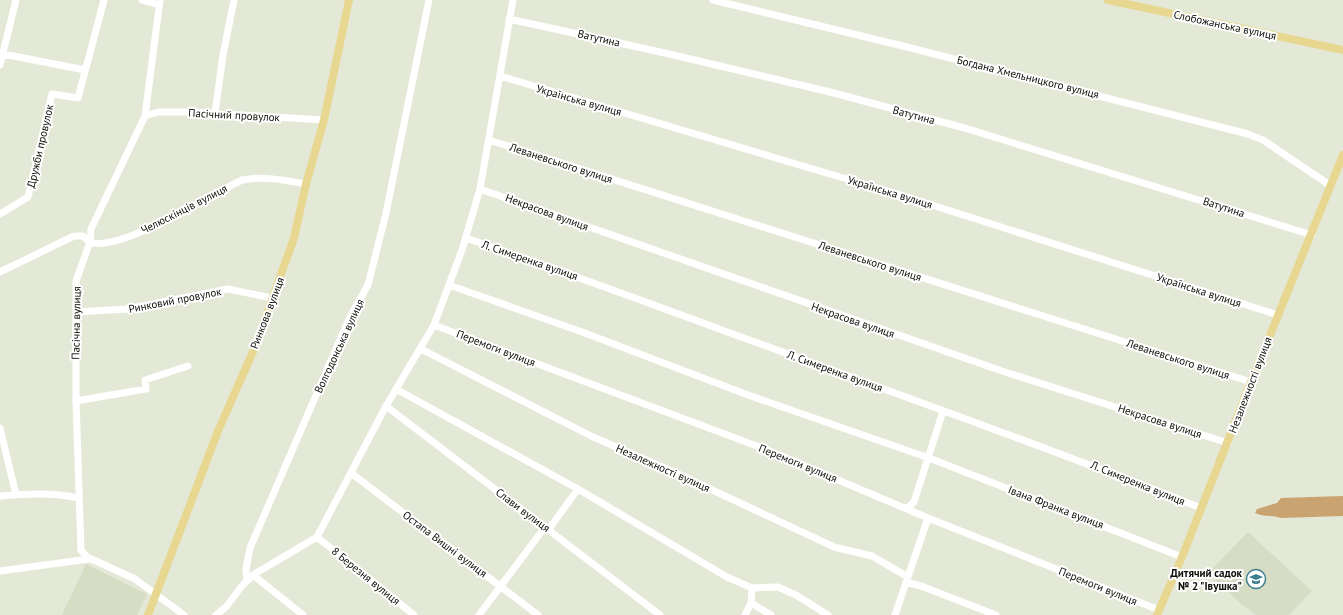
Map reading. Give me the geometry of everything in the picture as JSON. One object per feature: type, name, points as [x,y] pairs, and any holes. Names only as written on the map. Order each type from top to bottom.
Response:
[{"type":"main road","name":"Ринкова вулиця","points":[[148,615],[218,431],[255,347],[294,238],[306,184],[324,120],[349,0]]},
{"type":"main road","name":"Слобожанська вулиця","points":[[1108,0],[1343,50]]},
{"type":"main road","name":"Незалежності вулиця","points":[[1158,612],[1182,557],[1343,155]]},
{"type":"street","points":[[0,65],[16,0]]},
{"type":"street","name":"Дружби провулок","points":[[0,214],[28,198],[52,94],[78,98],[104,0]]},
{"type":"street","points":[[142,0],[160,3]]},
{"type":"street","points":[[215,113],[234,0]]},
{"type":"street","name":"Волгодонська вулиця","points":[[241,587],[247,580],[246,570],[250,548],[349,319],[368,285],[386,213],[429,0]]},
{"type":"street","points":[[216,615],[226,607],[241,587],[253,575],[317,537],[386,406],[434,325],[466,238],[480,189],[513,0]]},
{"type":"street","name":"Богдана Хмельницкого вулиця","points":[[713,0],[934,54],[1248,134],[1263,140],[1331,186]]},
{"type":"street","name":"Пасічна вулиця","points":[[89,558],[81,550],[78,498],[76,282],[90,242],[91,229],[145,116],[160,3]]},
{"type":"street","name":"Ватутина","points":[[509,19],[665,53],[834,93],[968,129],[1312,235]]},
{"type":"street","points":[[3,54],[85,70]]},
{"type":"street","name":"Українська вулиця","points":[[500,76],[894,193],[1278,315]]},
{"type":"street","name":"Пасічний провулок","points":[[145,116],[158,112],[215,113],[324,120]]},
{"type":"street","name":"Леваневського вулиця","points":[[489,140],[1251,382]]},
{"type":"street","name":"Челюскінців вулиця","points":[[0,272],[66,239],[83,236],[90,242],[112,242],[149,229],[242,180],[253,178],[270,178],[306,184]]},
{"type":"street","name":"Некрасова вулиця","points":[[480,189],[987,366],[1228,443]]},
{"type":"street","name":"Л. Симеренка вулиця","points":[[466,238],[589,280],[943,411],[1067,455],[1201,508]]},
{"type":"street","name":"Івана Франка вулиця","points":[[449,285],[560,324],[748,395],[929,458],[1182,557]]},
{"type":"street","name":"Ринковий провулок","points":[[76,312],[128,309],[228,289],[272,298]]},
{"type":"street","name":"Перемоги вулиця","points":[[434,325],[765,449],[928,518],[1158,612]]},
{"type":"street","name":"Незалежності вулиця","points":[[421,349],[591,436],[674,472],[834,547],[872,556],[907,580],[996,615]]},
{"type":"street","points":[[76,401],[146,389],[145,380],[188,366]]},
{"type":"street","points":[[396,389],[578,489],[727,578],[752,588],[778,587],[796,595],[828,615]]},
{"type":"street","name":"Слави вулиця","points":[[386,406],[660,615]]},
{"type":"street","points":[[907,508],[914,502],[943,411]]},
{"type":"street","points":[[0,428],[16,494]]},
{"type":"street","name":"Остапа Вишні вулиця","points":[[351,473],[538,615]]},
{"type":"street","points":[[480,615],[578,489]]},
{"type":"street","points":[[0,496],[16,494],[67,496],[78,498]]},
{"type":"street","points":[[895,615],[928,518]]},
{"type":"street","name":"8 Березня вулиця","points":[[317,537],[414,615]]},
{"type":"street","points":[[0,571],[89,558],[136,579],[184,615]]},
{"type":"street","points":[[253,575],[303,615]]},
{"type":"street","points":[[745,615],[752,603],[752,588]]},
{"type":"street","points":[[752,603],[771,615]]},
{"type":"shaded area","points":[[1343,496],[1343,516],[1281,518],[1255,513],[1257,509],[1277,503],[1281,498]]},
{"type":"shaded area","name":"Дитячий садок № 2 \"Івушка\"","points":[[1248,532],[1312,591],[1289,615],[1256,615],[1240,603],[1208,573]]},
{"type":"shaded area","points":[[86,564],[147,594],[137,615],[62,615]]},
{"type":"place","name":"Дитячий садок № 2 \"Івушка\"","points":[[1256,579]]}]
